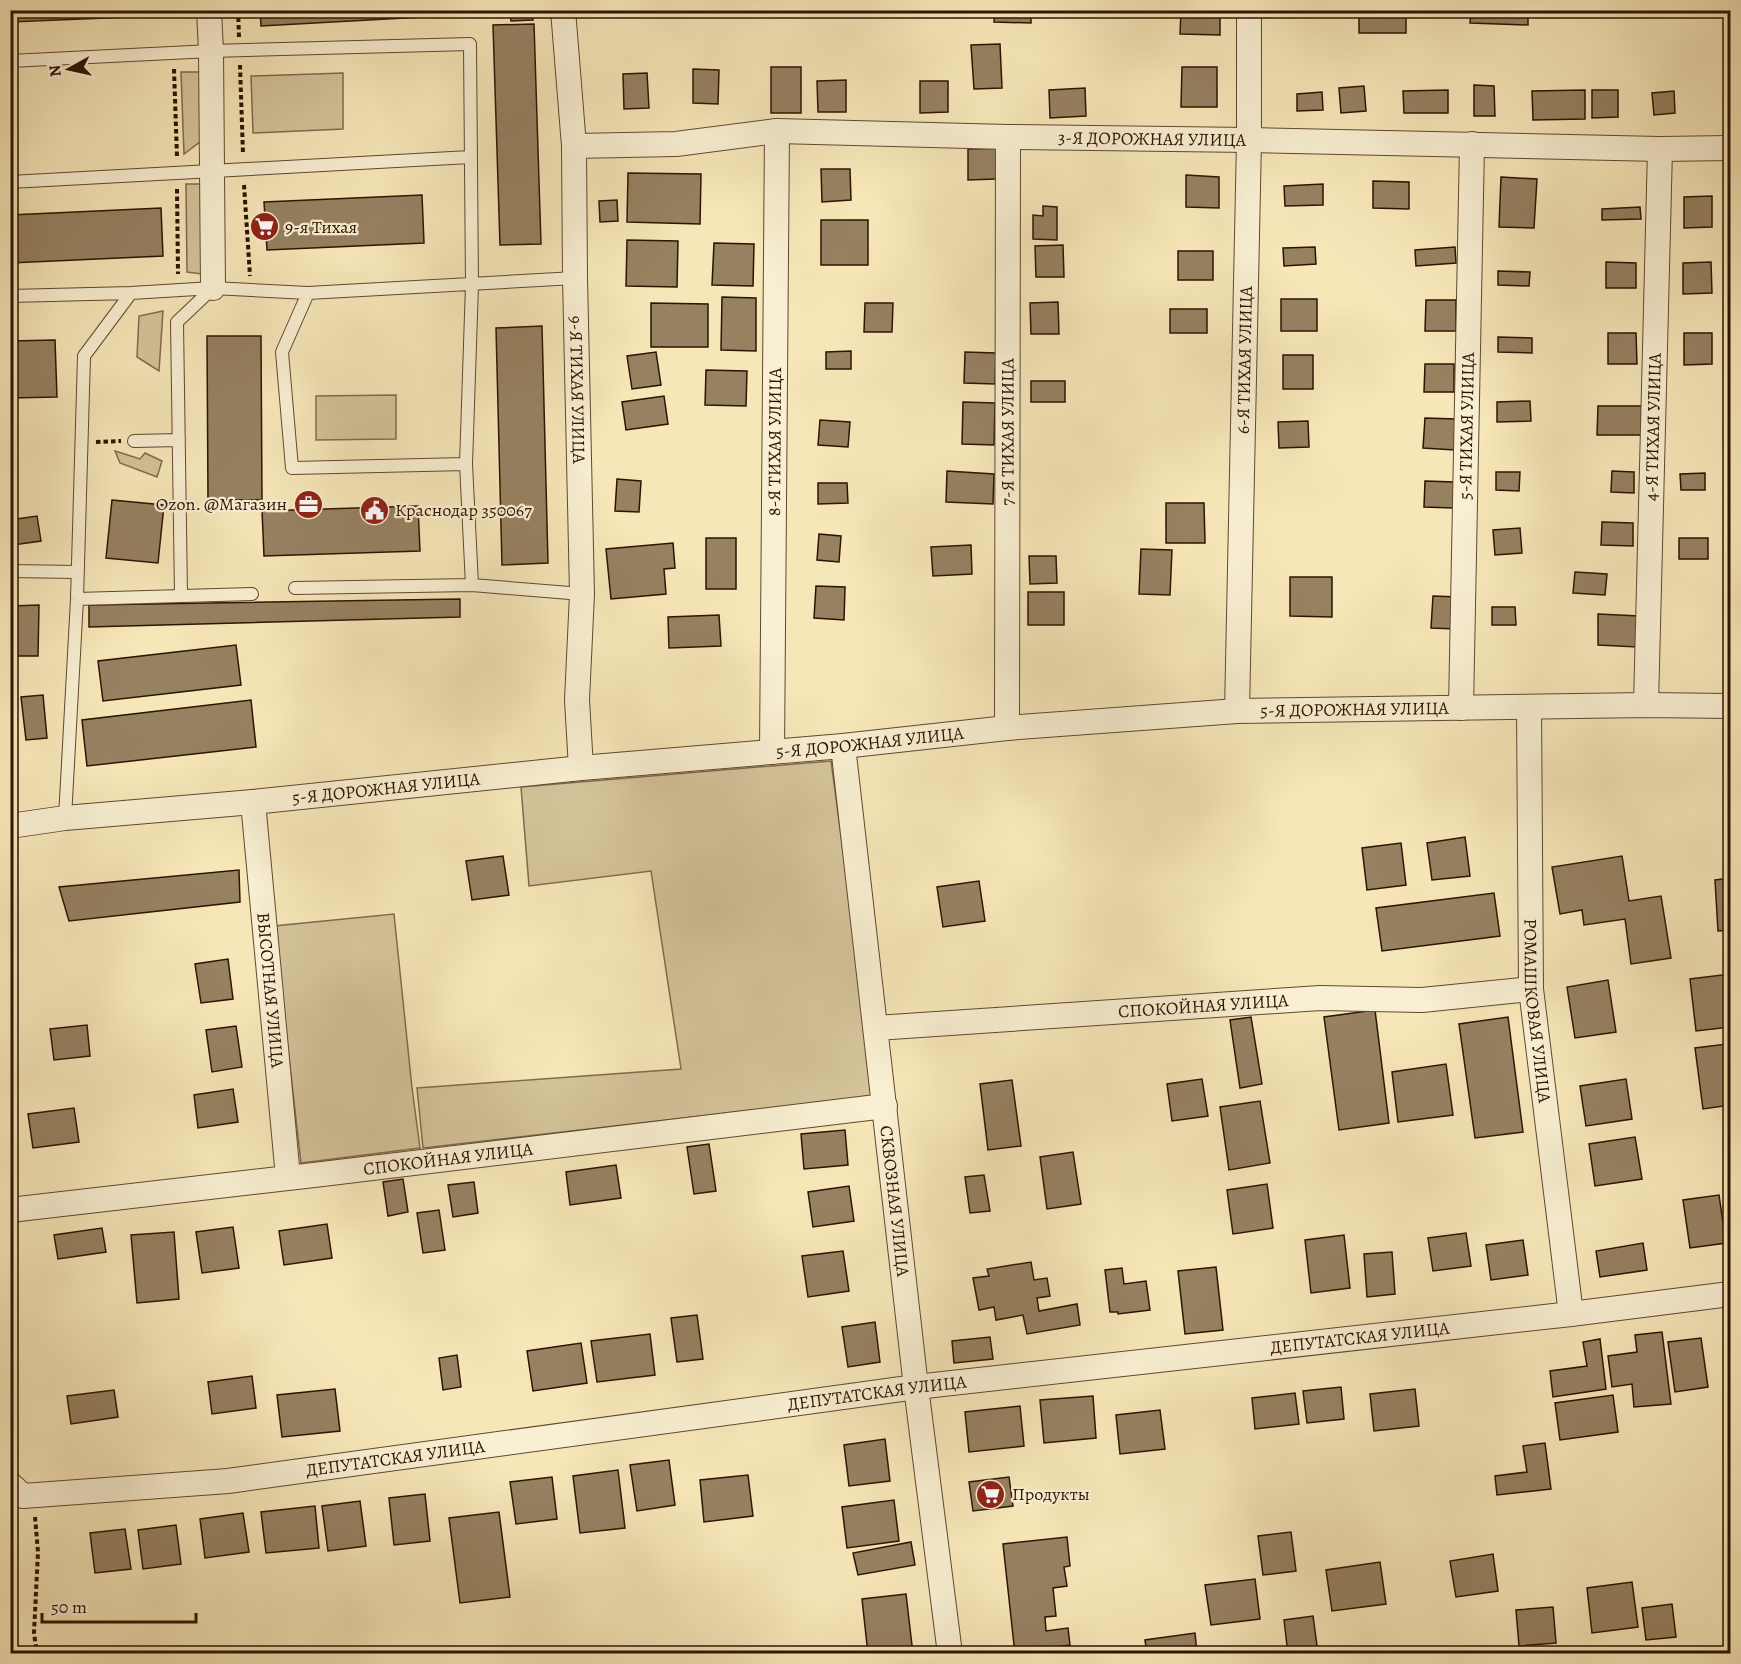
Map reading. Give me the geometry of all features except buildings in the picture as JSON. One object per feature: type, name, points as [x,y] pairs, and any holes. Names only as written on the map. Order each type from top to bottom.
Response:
[{"type":"street","points":[[209,10],[213,288]]},
{"type":"street","name":"9-Я ТИХАЯ УЛИЦА","points":[[563,10],[574,146],[582,594],[577,700],[581,768]]},
{"type":"street","name":"6-Я ТИХАЯ УЛИЦА","points":[[1238,711],[1250,140],[1249,10]]},
{"type":"street","name":"3-Я ДОРОЖНАЯ УЛИЦА","points":[[574,146],[676,144],[777,131],[1660,149],[1731,148]]},
{"type":"street","name":"8-Я ТИХАЯ УЛИЦА","points":[[772,753],[777,131]]},
{"type":"street","name":"7-Я ТИХАЯ УЛИЦА","points":[[1007,728],[1008,137]]},
{"type":"street","name":"5-Я ТИХАЯ УЛИЦА","points":[[1461,708],[1472,144]]},
{"type":"street","name":"4-Я ТИХАЯ УЛИЦА","points":[[1646,705],[1660,149]]},
{"type":"street","name":"5-Я ДОРОЖНАЯ УЛИЦА","points":[[10,826],[65,818],[253,802],[581,768],[772,753],[1007,728],[1238,711],[1646,705],[1731,706]]},
{"type":"street","name":"РОМАШКОВАЯ УЛИЦА","points":[[1529,707],[1531,988],[1571,1314]]},
{"type":"street","name":"СКВОЗНАЯ УЛИЦА","points":[[843,746],[916,1387],[950,1653]]},
{"type":"street","name":"ВЫСОТНАЯ УЛИЦА","points":[[253,802],[288,1177]]},
{"type":"street","name":"СПОКОЙНАЯ УЛИЦА","points":[[876,1028],[1320,998],[1422,1000],[1531,988]]},
{"type":"street","name":"СПОКОЙНАЯ УЛИЦА","points":[[10,1209],[885,1106]]},
{"type":"street","name":"ДЕПУТАТСКАЯ УЛИЦА","points":[[22,1492],[228,1481],[916,1387],[1731,1294]]},
{"type":"lane","points":[[10,61],[211,51],[470,44],[472,285],[466,464],[472,585]]},
{"type":"lane","points":[[10,182],[470,157]]},
{"type":"lane","points":[[10,296],[213,288],[308,293],[575,279]]},
{"type":"lane","points":[[181,595],[177,322],[213,288]]},
{"type":"lane","points":[[65,818],[77,599],[84,356],[131,293]]},
{"type":"lane","points":[[308,293],[282,352],[292,468],[466,464]]},
{"type":"lane","points":[[134,441],[179,440]]},
{"type":"lane","points":[[10,571],[77,572]]},
{"type":"lane","points":[[295,588],[472,585],[582,594]]},
{"type":"lane","points":[[77,599],[252,594]]},
{"type":"path","points":[[238,10],[243,170],[250,290]]},
{"type":"path","points":[[81,442],[134,441]]},
{"type":"path","points":[[22,1492],[38,1551],[34,1633],[37,1653]]},
{"type":"shaded area","points":[[181,72],[203,72],[201,141],[184,154]]},
{"type":"shaded area","points":[[343,73],[343,129],[253,133],[251,76]]},
{"type":"shaded area","points":[[186,184],[202,184],[202,274],[187,272]]},
{"type":"shaded area","points":[[163,311],[159,371],[137,357],[139,316]]},
{"type":"shaded area","points":[[396,395],[396,439],[316,440],[316,396]]},
{"type":"shaded area","points":[[115,451],[140,459],[145,453],[162,461],[157,477],[120,463]]},
{"type":"shaded area","points":[[831,761],[876,1096],[423,1148],[417,1088],[681,1069],[651,871],[529,886],[521,787]]},
{"type":"shaded area","points":[[394,914],[420,1148],[301,1163],[274,926]]},
{"type":"place","name":"9-я Тихая","points":[[264,227]]},
{"type":"place","name":"Ozon. @Магазин","points":[[308,504]]},
{"type":"place","name":"Краснодар 350067","points":[[374,510]]},
{"type":"place","name":"Продукты","points":[[991,1494]]}]
